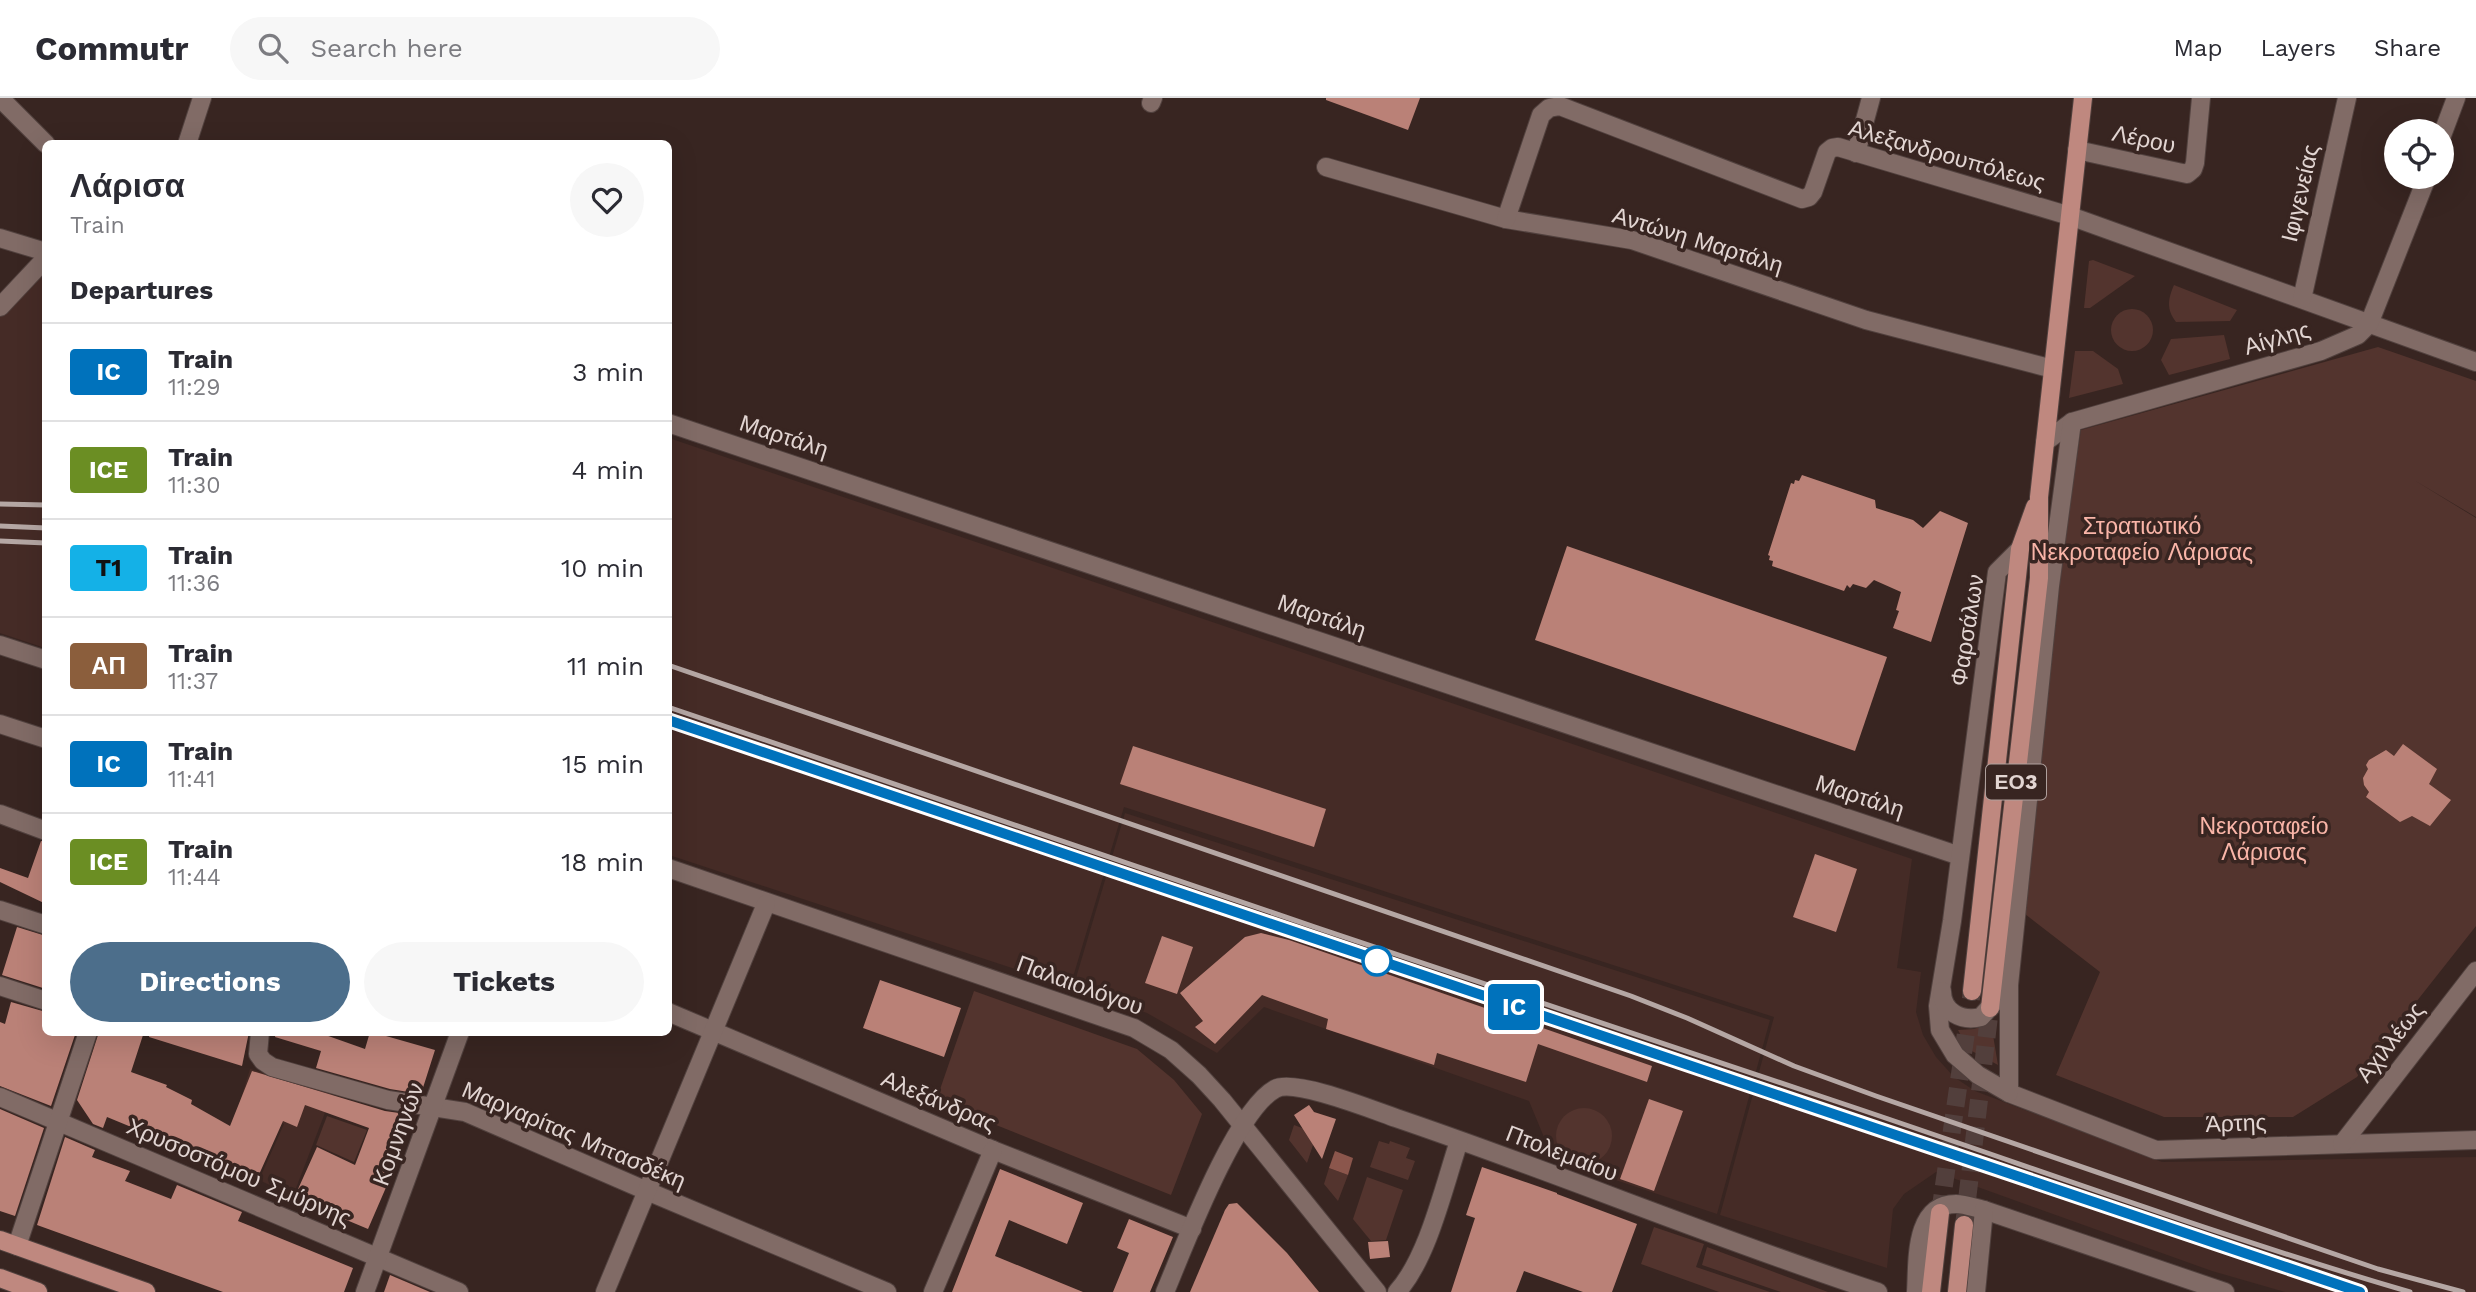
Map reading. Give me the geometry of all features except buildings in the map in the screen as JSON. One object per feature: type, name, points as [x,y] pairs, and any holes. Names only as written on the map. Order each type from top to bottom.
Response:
[{"type":"main road","name":"ΕΟ3","points":[[1990,1009],[2040,555],[2039,497],[2083,98]]},
{"type":"main road","name":"ΕΟ3","points":[[2020,549],[2039,497]]},
{"type":"main road","name":"Φαρσάλων","points":[[1972,991],[2020,549]]},
{"type":"main road","points":[[1931,1292],[1944,1209]]},
{"type":"main road","points":[[1957,1292],[1964,1225]]},
{"type":"main road","points":[[8,1243],[146,1292]]},
{"type":"main road","points":[[0,1279],[38,1292]]},
{"type":"street","points":[[188,140],[202,98]]},
{"type":"street","points":[[1856,153],[1871,98]]},
{"type":"street","name":"Λέρου","points":[[2077,150],[2187,174],[2193,169],[2202,98]]},
{"type":"street","name":"Ιφιγενείας","points":[[2302,299],[2347,98]]},
{"type":"street","points":[[2448,119],[2456,98]]},
{"type":"street","name":"Αλεξανδρουπόλεως","points":[[1506,219],[1541,116],[1549,108],[1560,106],[1802,199],[1813,192],[1827,152],[1838,148],[1856,153],[2070,216],[2476,362]]},
{"type":"street","points":[[4,107],[42,140]]},
{"type":"street","name":"Αντώνη Μαρτάλη","points":[[1326,167],[1506,219],[1632,240],[1866,320],[2053,369]]},
{"type":"street","points":[[2370,324],[2422,189]]},
{"type":"street","points":[[0,238],[42,250]]},
{"type":"street","points":[[0,307],[42,262]]},
{"type":"street","name":"Αίγλης","points":[[2045,442],[2072,422],[2321,351],[2358,335],[2370,324]]},
{"type":"street","points":[[2009,1093],[2009,985],[2050,586],[2072,422]]},
{"type":"street","name":"Μαρτάλη","points":[[672,424],[1960,856]]},
{"type":"street","name":"Φαρσάλων","points":[[2009,1093],[1966,1067],[1947,1044],[1938,1023],[1997,572],[2020,549]]},
{"type":"street","points":[[0,646],[42,659]]},
{"type":"street","points":[[0,724],[42,738]]},
{"type":"street","points":[[0,814],[42,830]]},
{"type":"street","name":"Παλαιολόγου","points":[[672,869],[766,904],[1134,1028],[1171,1050],[1199,1075],[1377,1292]]},
{"type":"street","points":[[605,1292],[766,904]]},
{"type":"street","points":[[0,910],[42,924]]},
{"type":"street","name":"Αχιλλέως","points":[[2342,1144],[2476,971]]},
{"type":"street","points":[[1942,987],[1942,1001],[1949,1010],[1955,1015],[1972,1019],[1987,1013],[2009,985]]},
{"type":"street","points":[[0,986],[42,1000]]},
{"type":"street","name":"Αλεξάνδρας","points":[[672,1014],[993,1150],[1192,1229]]},
{"type":"street","points":[[8,1243],[57,1121],[87,1036]]},
{"type":"street","name":"Μαργαρίτας Μπασδέκη","points":[[260,1036],[258,1054],[272,1067],[388,1100],[465,1112],[887,1292]]},
{"type":"street","name":"Κομνηνών","points":[[365,1292],[459,1036]]},
{"type":"street","name":"Πτολεμαίου","points":[[1165,1292],[1218,1171],[1242,1127],[1273,1090],[1292,1087],[1334,1097],[1782,1261],[1878,1292]]},
{"type":"street","name":"Άρτης","points":[[2009,1093],[2156,1150],[2476,1140]]},
{"type":"street","name":"Χρυσοστόμου Σμύρνης","points":[[0,1097],[459,1292]]},
{"type":"street","points":[[1397,1292],[1411,1276],[1420,1256],[1459,1141]]},
{"type":"street","points":[[933,1292],[993,1150]]},
{"type":"street","points":[[1916,1292],[1925,1223],[1937,1210],[1962,1205],[1984,1210],[2225,1292]]},
{"type":"street","points":[[1976,1292],[1984,1210]]},
{"type":"shaded area","points":[[37,276],[42,277],[42,647],[0,633],[0,313]]},
{"type":"shaded area","points":[[672,439],[1912,859],[1897,968],[1921,972],[1916,1012],[1923,1035],[1936,1057],[1954,1077],[1975,1091],[2162,1162],[2476,1157],[2476,1292],[2285,1292],[2212,1271],[1936,1172],[1904,1194],[1893,1209],[1887,1268],[1720,1215],[1774,1017],[1124,807],[1070,987],[672,856]]},
{"type":"shaded area","points":[[1125,813],[1770,1020],[1717,1214],[1553,1159],[1529,1101],[1264,1007],[1217,1053],[1147,1013],[1073,988]]},
{"type":"shaded area","points":[[250,1069],[333,1092],[293,1196],[259,1180],[284,1124],[239,1105]]},
{"type":"shaded area","points":[[1335,1151],[1353,1158],[1348,1175],[1329,1168]]},
{"type":"green space","points":[[2093,260],[2135,276],[2090,308],[2084,308],[2089,261]]},
{"type":"green space","points":[[2174,285],[2237,310],[2230,321],[2176,322],[2169,304]]},
{"type":"green space","points":[[2132,309],[2147,315],[2153,330],[2147,345],[2132,351],[2117,345],[2111,330],[2117,315]]},
{"type":"green space","points":[[2224,335],[2230,359],[2169,375],[2161,360],[2171,339]]},
{"type":"green space","name":"Νεκροταφείο Λάρισας","points":[[2378,347],[2476,381],[2476,517],[2414,480],[2476,518],[2476,926],[2357,1077],[2293,1117],[2164,1117],[2056,1075],[2100,972],[2025,914],[2056,593],[2081,430]]},
{"type":"green space","points":[[2075,351],[2093,351],[2118,369],[2123,384],[2069,398]]},
{"type":"green space","points":[[974,991],[1137,1049],[1174,1080],[1202,1114],[1171,1195],[936,1101]]},
{"type":"green space","points":[[1991,1023],[1998,1065],[1968,1049],[1958,1030],[1974,1029]]},
{"type":"green space","points":[[1584,1108],[1599,1113],[1607,1121],[1612,1136],[1607,1151],[1599,1159],[1584,1164],[1569,1159],[1561,1151],[1556,1136],[1561,1121],[1569,1113]]},
{"type":"green space","points":[[327,1116],[367,1130],[354,1162],[316,1145]]},
{"type":"green space","points":[[1322,1118],[1307,1163],[1289,1140],[1294,1125],[1313,1132]]},
{"type":"green space","points":[[1379,1141],[1389,1144],[1390,1141],[1410,1148],[1406,1158],[1415,1161],[1408,1180],[1370,1167]]},
{"type":"green space","points":[[1329,1168],[1348,1175],[1338,1201],[1324,1184]]},
{"type":"green space","points":[[1367,1177],[1403,1190],[1386,1240],[1371,1241],[1353,1219]]},
{"type":"green space","points":[[1654,1227],[1704,1244],[1696,1267],[1770,1292],[1719,1292],[1641,1264]]},
{"type":"green space","points":[[1707,1247],[1828,1292],[1781,1292],[1702,1265]]},
{"type":"tunnel","points":[[1940,1213],[1972,991]]},
{"type":"tunnel","points":[[1964,1225],[1990,1008]]},
{"type":"railway","points":[[0,504],[42,505]]},
{"type":"railway","points":[[0,526],[42,528]]},
{"type":"railway","points":[[0,541],[42,543]]},
{"type":"railway","points":[[672,666],[1631,996],[1794,1066],[1876,1096],[2378,1269],[2463,1292]]},
{"type":"railway","points":[[672,708],[2192,1223],[2410,1292]]},
{"type":"railway","points":[[672,721],[1046,848]]},
{"type":"railway","points":[[1182,895],[2360,1292]]},
{"type":"train","name":"IC","points":[[672,721],[2360,1292]]},
{"type":"park label","name":"Στρατιωτικό Νεκροταφείο Λάρισας","points":[[2142,539]]}]
